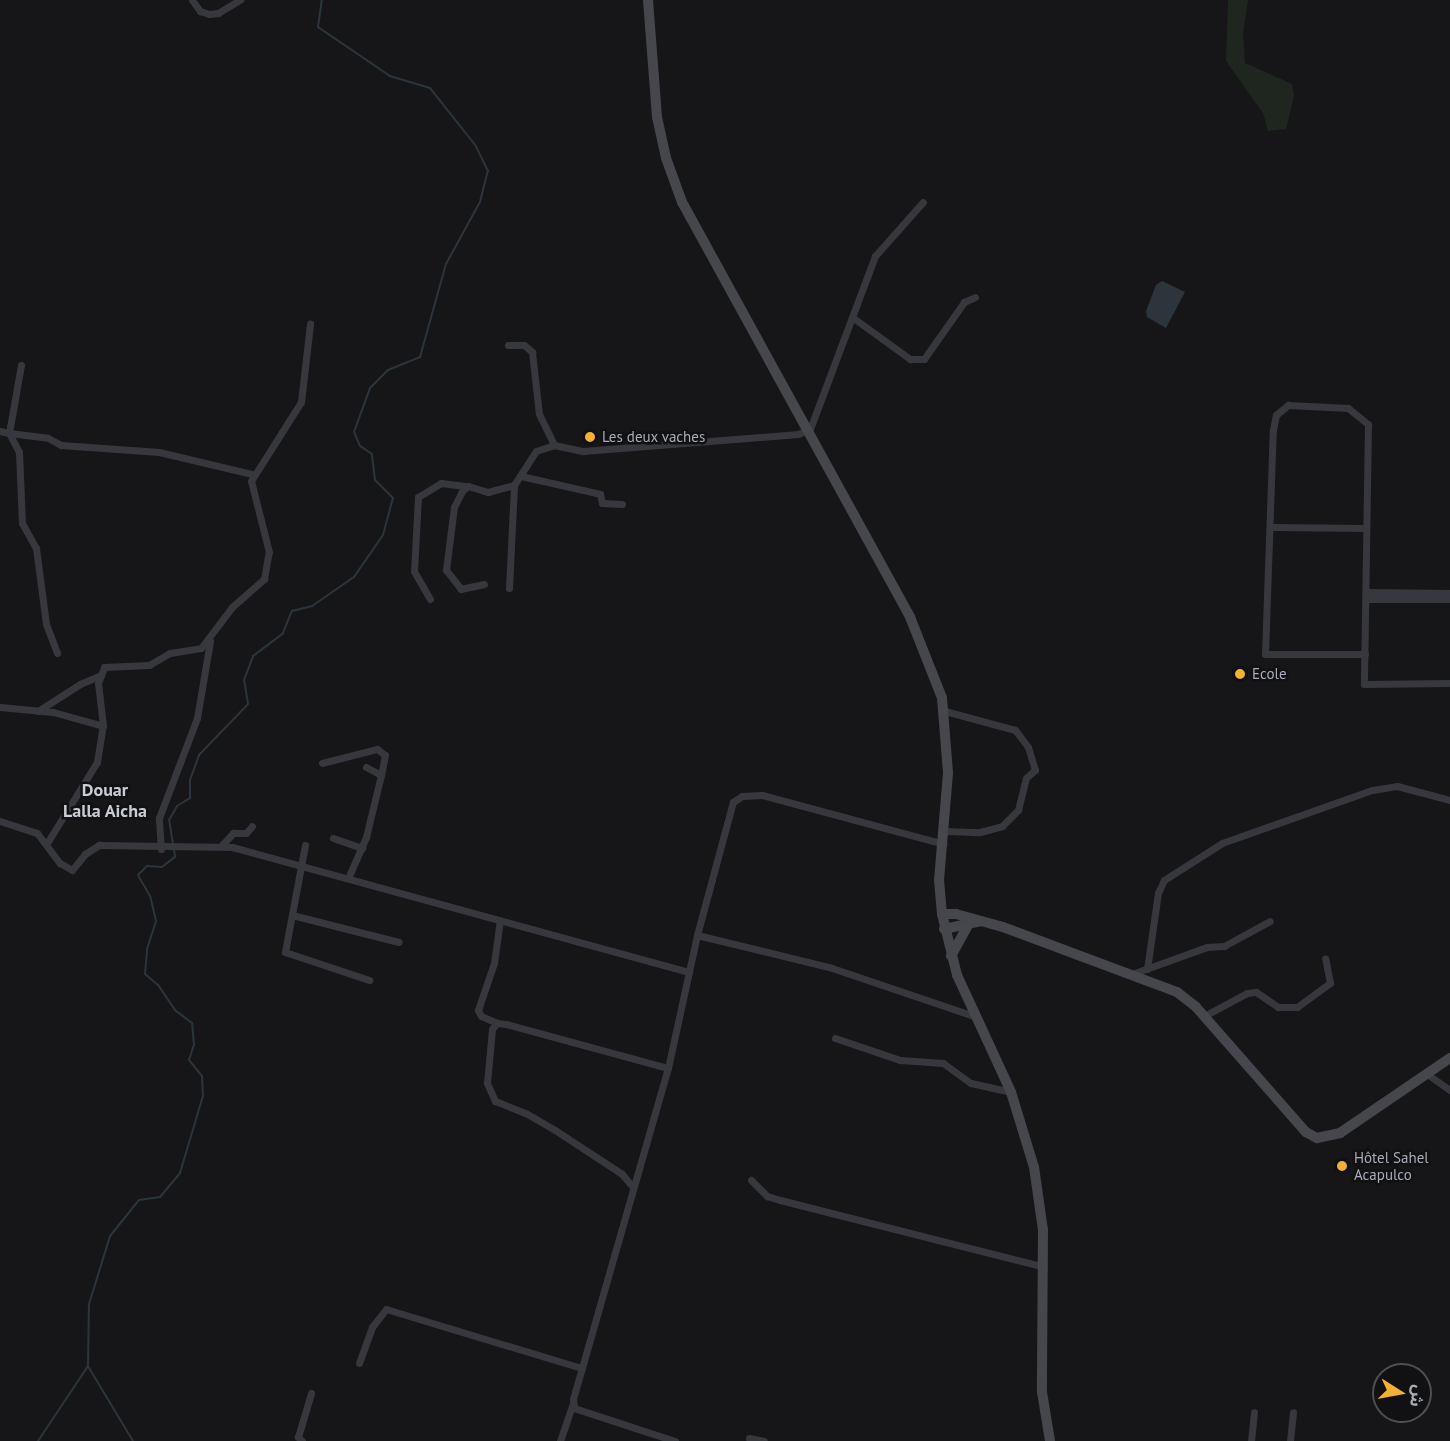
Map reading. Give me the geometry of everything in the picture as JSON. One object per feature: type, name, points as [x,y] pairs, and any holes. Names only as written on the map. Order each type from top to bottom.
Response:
[{"type":"main road","points":[[648,0],[657,117],[678,191],[810,429],[910,617],[938,683],[945,711],[948,773],[940,899],[942,914],[951,956],[974,1016],[1011,1092],[1034,1167],[1044,1268],[1042,1392],[1050,1441]]},
{"type":"main road","points":[[940,899],[966,920]]},
{"type":"main road","points":[[942,914],[981,921],[1132,974],[1177,993],[1204,1016],[1302,1128],[1317,1138],[1335,1136],[1450,1058]]},
{"type":"main road","points":[[945,929],[966,920]]},
{"type":"main road","points":[[951,956],[966,920]]},
{"type":"street","points":[[192,0],[200,11],[209,14],[218,13],[240,0]]},
{"type":"street","points":[[509,588],[514,485],[536,451],[554,445],[583,451],[798,434],[810,429],[875,256],[923,202]]},
{"type":"street","points":[[852,316],[910,359],[924,359],[964,302],[975,297]]},
{"type":"street","points":[[47,843],[97,762],[103,726],[98,683],[104,667],[149,665],[170,653],[201,648],[210,641],[232,607],[264,579],[269,552],[252,491],[252,474],[301,402],[310,324]]},
{"type":"street","points":[[508,345],[524,345],[532,352],[539,414],[554,445]]},
{"type":"street","points":[[21,365],[9,433],[19,452],[21,523],[36,548],[46,624],[57,653]]},
{"type":"street","points":[[1365,654],[1265,654],[1272,527],[1273,430],[1276,415],[1288,405],[1348,408],[1368,424],[1366,596],[1365,654],[1364,684],[1450,683]]},
{"type":"street","points":[[0,431],[48,438],[61,445],[159,452],[252,474]]},
{"type":"street","points":[[521,476],[600,494],[602,503],[622,504]]},
{"type":"street","points":[[430,599],[414,571],[418,497],[441,483],[468,486],[488,492],[514,485]]},
{"type":"street","points":[[468,486],[462,491],[454,507],[446,570],[461,589],[484,584]]},
{"type":"street","points":[[1272,527],[1366,528]]},
{"type":"street","points":[[1366,596],[1450,593]]},
{"type":"street","points":[[1366,596],[1450,599]]},
{"type":"street","points":[[161,849],[159,818],[197,718],[210,641]]},
{"type":"street","points":[[38,711],[80,684],[101,675]]},
{"type":"street","points":[[0,707],[38,711],[103,726]]},
{"type":"street","points":[[945,711],[1016,730],[1028,747],[1035,770],[1026,778],[1018,810],[1002,826],[980,832],[945,831]]},
{"type":"street","points":[[322,763],[377,749],[385,755],[362,848],[349,876]]},
{"type":"street","points":[[366,767],[381,775]]},
{"type":"street","points":[[1147,969],[1158,892],[1164,880],[1222,843],[1372,790],[1397,786],[1450,800]]},
{"type":"street","points":[[560,1441],[573,1403],[632,1186],[668,1068],[697,935],[733,802],[742,796],[762,795],[943,844]]},
{"type":"street","points":[[0,821],[26,827],[47,843],[60,863],[72,870],[85,854],[99,846],[161,849],[221,846],[349,876],[688,972]]},
{"type":"street","points":[[221,846],[233,833],[246,833],[252,826]]},
{"type":"street","points":[[333,838],[362,848]]},
{"type":"street","points":[[305,845],[285,952],[369,980]]},
{"type":"street","points":[[292,915],[399,942]]},
{"type":"street","points":[[500,920],[494,963],[478,1010],[481,1016],[497,1023],[668,1068]]},
{"type":"street","points":[[1132,974],[1207,947],[1224,946],[1270,921]]},
{"type":"street","points":[[697,935],[832,968],[974,1016]]},
{"type":"street","points":[[1204,1016],[1247,993],[1256,993],[1278,1007],[1297,1007],[1332,979],[1325,958]]},
{"type":"street","points":[[497,1023],[492,1029],[487,1083],[495,1101],[555,1130],[622,1174],[632,1186]]},
{"type":"street","points":[[835,1038],[900,1060],[943,1064],[971,1083],[1011,1092]]},
{"type":"street","points":[[1427,1074],[1450,1090]]},
{"type":"street","points":[[751,1180],[767,1196],[780,1200],[1044,1268]]},
{"type":"street","points":[[359,1363],[372,1328],[386,1309],[582,1368]]},
{"type":"street","points":[[303,1441],[298,1437],[311,1393]]},
{"type":"street","points":[[573,1403],[574,1408],[675,1441]]},
{"type":"street","points":[[1251,1441],[1254,1412]]},
{"type":"street","points":[[1290,1441],[1293,1412]]},
{"type":"street","points":[[749,1438],[764,1441]]},
{"type":"shaded area","points":[[1228,0],[1248,0],[1243,34],[1245,63],[1292,84],[1294,96],[1286,129],[1268,131],[1263,113],[1226,61]]},
{"type":"shaded area","points":[[1162,281],[1185,292],[1166,328],[1147,317],[1146,311],[1156,285]]},
{"type":"waterway","points":[[173,844],[169,820],[177,806],[190,798],[190,780],[199,755],[248,704],[244,680],[253,656],[283,633],[292,611],[312,606],[354,577],[383,535],[393,498],[375,480],[372,454],[360,446],[354,432],[370,388],[388,370],[420,357],[446,264],[480,202],[488,171],[476,146],[430,88],[390,76],[318,27],[322,0]]},
{"type":"waterway","points":[[133,1441],[88,1366],[89,1304],[110,1236],[139,1200],[160,1197],[180,1173],[203,1096],[202,1076],[189,1060],[194,1045],[192,1023],[175,1010],[158,985],[145,974],[147,949],[156,921],[150,896],[138,875],[147,866],[162,867],[175,857],[174,849]]},
{"type":"waterway","points":[[38,1441],[88,1366]]},
{"type":"place","name":"Les deux vaches","points":[[590,437]]},
{"type":"place","name":"Ecole","points":[[1240,674]]},
{"type":"place","name":"Hôtel Sahel Acapulco","points":[[1342,1166]]},
{"type":"district","name":"Douar Lalla Aicha","points":[[105,801]]}]
